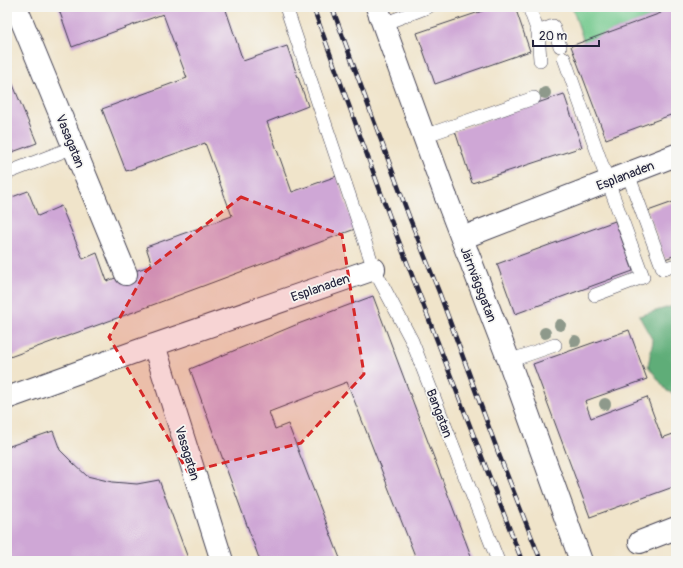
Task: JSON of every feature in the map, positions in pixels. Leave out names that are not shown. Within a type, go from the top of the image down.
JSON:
[{"type":"street","name":"Vasagatan","points":[[16,7],[126,274]]},
{"type":"street","name":"Järnvägsgatan","points":[[380,15],[446,197],[509,361],[581,561]]},
{"type":"street","name":"Esplanaden","points":[[465,246],[618,178],[676,155]]},
{"type":"street","name":"Esplanaden","points":[[7,398],[154,345],[374,269]]},
{"type":"street","name":"Vasagatan","points":[[154,345],[222,561]]},
{"type":"street","points":[[640,542],[676,528]]},
{"type":"lane","points":[[286,7],[374,269]]},
{"type":"lane","points":[[380,15],[428,7]]},
{"type":"lane","points":[[529,7],[538,32],[540,60]]},
{"type":"lane","points":[[538,32],[553,26],[562,52],[618,178],[663,269],[676,265]]},
{"type":"lane","points":[[424,136],[534,98]]},
{"type":"lane","points":[[7,173],[74,147]]},
{"type":"lane","points":[[595,295],[643,277],[618,178]]},
{"type":"lane","name":"Bangatan","points":[[374,269],[412,340],[498,561]]},
{"type":"lane","points":[[509,361],[555,345]]},
{"type":"highlighted area","points":[[241,197],[342,235],[364,374],[301,443],[188,472],[109,337],[146,271]]},
{"type":"green space","points":[[572,7],[659,7],[661,13],[584,42]]},
{"type":"green space","points":[[676,305],[676,395],[667,391],[648,366],[653,341],[639,316]]},
{"type":"building","points":[[58,7],[225,7],[243,61],[287,46],[308,106],[267,122],[292,192],[337,176],[355,229],[7,358],[7,229],[9,229],[7,225],[7,199],[28,191],[38,216],[61,206],[83,259],[97,253],[107,281],[152,265],[146,247],[232,216],[205,143],[126,171],[102,109],[187,78],[163,14],[72,47]]},
{"type":"building","points":[[494,7],[515,7],[530,51],[435,84],[417,33]]},
{"type":"building","points":[[659,7],[676,7],[676,113],[606,139],[571,46],[661,13]]},
{"type":"building","points":[[7,70],[37,143],[7,154]]},
{"type":"building","points":[[564,94],[582,147],[472,183],[455,131]]},
{"type":"building","points":[[676,201],[676,255],[665,259],[648,211]]},
{"type":"building","points":[[615,221],[633,271],[515,314],[497,264]]},
{"type":"building","points":[[373,296],[473,561],[417,561],[347,382],[269,412],[275,429],[288,424],[341,561],[260,561],[190,369],[298,324]]},
{"type":"building","points":[[629,330],[647,379],[585,401],[591,418],[647,397],[662,438],[676,433],[676,486],[590,517],[533,364]]},
{"type":"building","points":[[53,431],[60,450],[87,476],[112,482],[137,484],[159,480],[189,561],[7,561],[7,447]]},
{"type":"railway","points":[[313,7],[393,226],[522,561]]},
{"type":"railway","points":[[332,7],[410,219],[541,561]]}]
